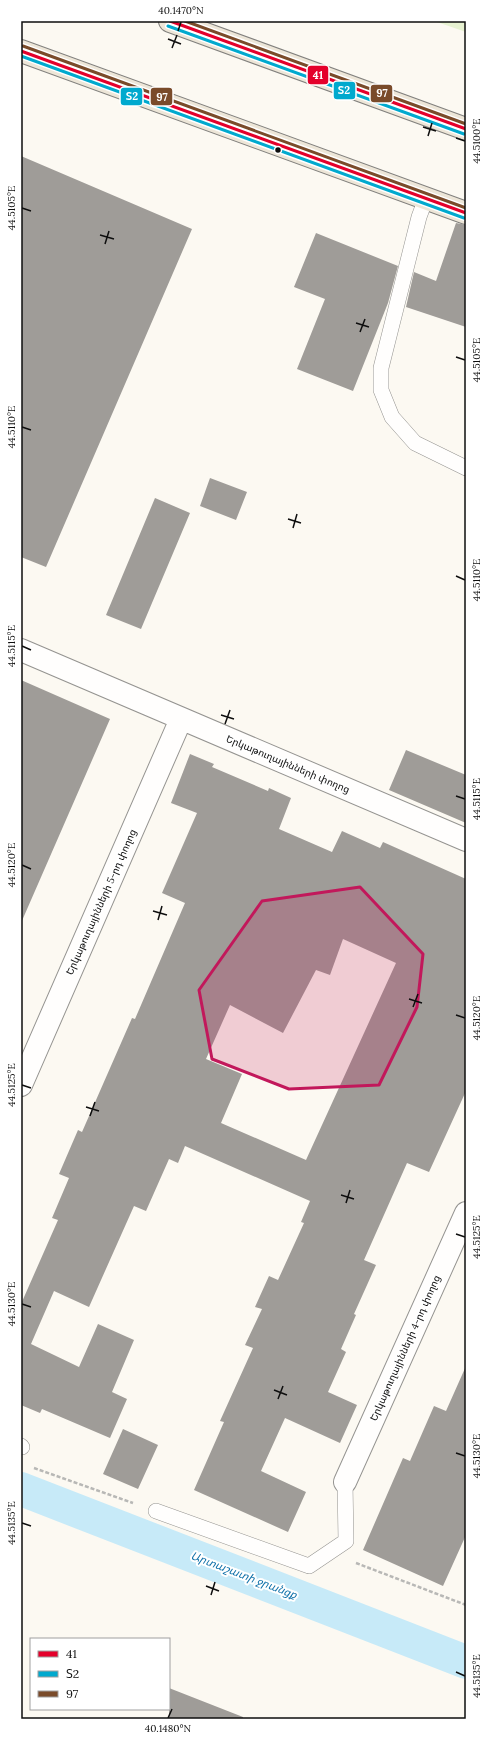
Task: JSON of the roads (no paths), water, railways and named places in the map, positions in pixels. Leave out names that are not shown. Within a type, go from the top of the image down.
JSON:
[{"type":"main road","points":[[170,21],[466,129]]},
{"type":"main road","points":[[21,51],[466,213]]},
{"type":"street","name":"Երկաթուղայինների փողոց","points":[[21,650],[466,840]]},
{"type":"street","name":"Երկաթուղայինների 5-րդ փողոց","points":[[21,1085],[181,719]]},
{"type":"street","name":"Երկաթուղայինների 4-րդ փողոց","points":[[345,1482],[466,1213]]},
{"type":"lane","points":[[426,198],[419,218],[381,368],[380,390],[392,417],[415,443],[466,468]]},
{"type":"lane","points":[[156,1511],[309,1566],[346,1542],[345,1482]]},
{"type":"waterway","name":"Արտաշատի ջրանցք","points":[[21,1489],[466,1662]]}]
